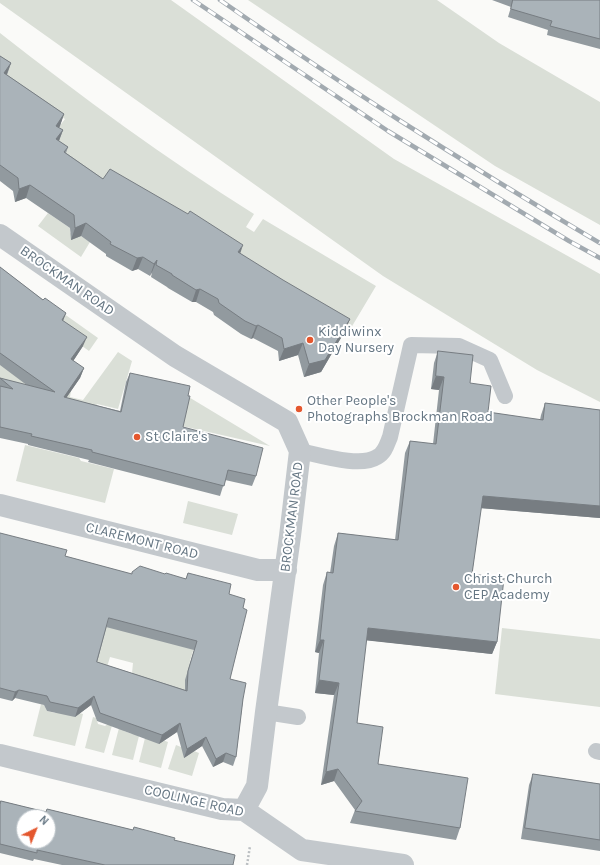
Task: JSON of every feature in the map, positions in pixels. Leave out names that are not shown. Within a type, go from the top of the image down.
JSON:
[{"type":"street","name":"BROCKMAN ROAD","points":[[0,235],[175,356],[287,422],[300,451],[286,570],[257,786],[244,810]]},
{"type":"street","name":"CLAREMONT ROAD","points":[[0,505],[258,570],[286,570]]},
{"type":"street","name":"COOLINGE ROAD","points":[[0,755],[222,809],[244,810],[302,850],[403,865]]},
{"type":"lane","points":[[300,451],[357,462],[368,461],[378,457],[386,449],[390,437],[411,344],[459,346],[490,360],[505,396]]},
{"type":"lane","points":[[266,712],[298,717]]},
{"type":"path","points":[[247,865],[251,843]]},
{"type":"shaded area","points":[[0,0],[171,0],[394,159],[600,274],[600,402],[537,370],[383,276],[0,3]]},
{"type":"shaded area","points":[[248,0],[437,0],[499,43],[600,102],[600,225],[495,166]]},
{"type":"shaded area","points":[[0,33],[125,127],[189,172],[254,214],[246,227],[254,232],[263,219],[376,286],[348,333],[98,191],[60,164],[55,132],[65,119],[0,71]]},
{"type":"shaded area","points":[[48,213],[70,228],[70,233],[81,236],[90,242],[81,257],[38,226]]},
{"type":"shaded area","points":[[11,276],[42,299],[2,356],[71,391],[70,397],[83,400],[118,352],[132,361],[118,409],[97,404],[93,417],[0,388],[0,347]]},
{"type":"shaded area","points":[[46,301],[98,338],[89,351],[71,338]]},
{"type":"shaded area","points":[[187,396],[270,446],[182,426]]},
{"type":"shaded area","points":[[25,445],[79,458],[81,461],[114,469],[105,503],[16,481]]},
{"type":"shaded area","points":[[188,501],[238,514],[232,535],[183,523]]},
{"type":"shaded area","points":[[0,603],[109,616],[197,638],[190,661],[189,673],[186,677],[213,686],[215,699],[131,683],[133,663],[110,657],[105,674]]},
{"type":"shaded area","points":[[502,628],[600,639],[600,707],[495,694]]},
{"type":"shaded area","points":[[41,704],[44,705],[47,711],[55,713],[59,708],[83,714],[75,746],[33,736]]},
{"type":"shaded area","points":[[93,717],[96,718],[98,724],[105,726],[113,722],[104,753],[85,748]]},
{"type":"shaded area","points":[[120,724],[122,725],[124,731],[132,734],[137,731],[140,732],[133,760],[112,755]]},
{"type":"shaded area","points":[[146,734],[168,742],[161,768],[139,762]]},
{"type":"shaded area","points":[[176,745],[181,747],[189,754],[194,751],[199,753],[192,776],[168,769]]},
{"type":"building","points":[[513,0],[600,0],[600,39],[550,26],[552,21],[511,9]]},
{"type":"building","points":[[0,56],[11,63],[4,73],[64,114],[56,126],[63,130],[56,139],[68,147],[64,152],[103,179],[110,169],[188,214],[190,211],[243,245],[238,252],[350,319],[325,360],[309,364],[303,343],[284,349],[282,338],[258,325],[256,326],[245,321],[219,303],[218,299],[200,289],[196,290],[156,265],[157,260],[154,264],[143,257],[137,258],[110,244],[111,242],[86,223],[75,228],[74,215],[30,185],[19,189],[18,178],[0,165]]},
{"type":"building","points":[[0,267],[43,300],[45,298],[66,313],[62,320],[87,337],[71,359],[84,368],[64,397],[121,412],[130,373],[190,386],[188,396],[190,396],[183,427],[263,448],[256,476],[228,470],[224,486],[92,452],[92,450],[31,436],[32,434],[0,427],[0,386],[13,389],[0,378],[55,392],[0,353]]},
{"type":"building","points":[[438,351],[473,355],[470,383],[491,386],[488,412],[543,420],[545,403],[600,410],[600,506],[483,496],[472,574],[504,578],[497,642],[368,628],[357,723],[383,727],[378,764],[468,778],[460,828],[355,811],[362,801],[338,769],[326,772],[339,683],[319,680],[324,640],[320,640],[327,572],[333,573],[338,533],[398,540],[410,441],[436,444],[444,377],[436,376]]},
{"type":"building","points":[[0,533],[67,550],[65,556],[132,574],[132,572],[140,566],[186,579],[188,573],[231,584],[229,594],[245,599],[243,608],[247,610],[230,679],[246,683],[236,757],[226,753],[216,759],[206,737],[187,749],[180,723],[162,735],[100,713],[94,696],[78,708],[50,702],[47,696],[19,690],[15,692],[0,688]],"holes":[[[109,618],[197,641],[188,671],[187,691],[97,662]]]},
{"type":"building","points":[[533,774],[600,784],[600,840],[525,828]]},
{"type":"building","points":[[1,801],[34,809],[16,809],[16,848],[0,844]]},
{"type":"building","points":[[56,811],[133,830],[134,827],[175,838],[174,840],[235,855],[233,865],[105,865],[37,850],[37,853],[21,849],[56,849]]},
{"type":"railway","points":[[193,0],[388,131],[569,241],[600,258]]},
{"type":"railway","points":[[220,0],[399,120],[600,243]]},
{"type":"place","name":"Kiddiwinx Day Nursery","points":[[310,340]]},
{"type":"place","name":"Other People's Photographs Brockman Road","points":[[299,409]]},
{"type":"place","name":"St Claire's","points":[[137,437]]},
{"type":"place","name":"Christ Church CEP Academy","points":[[456,587]]}]
